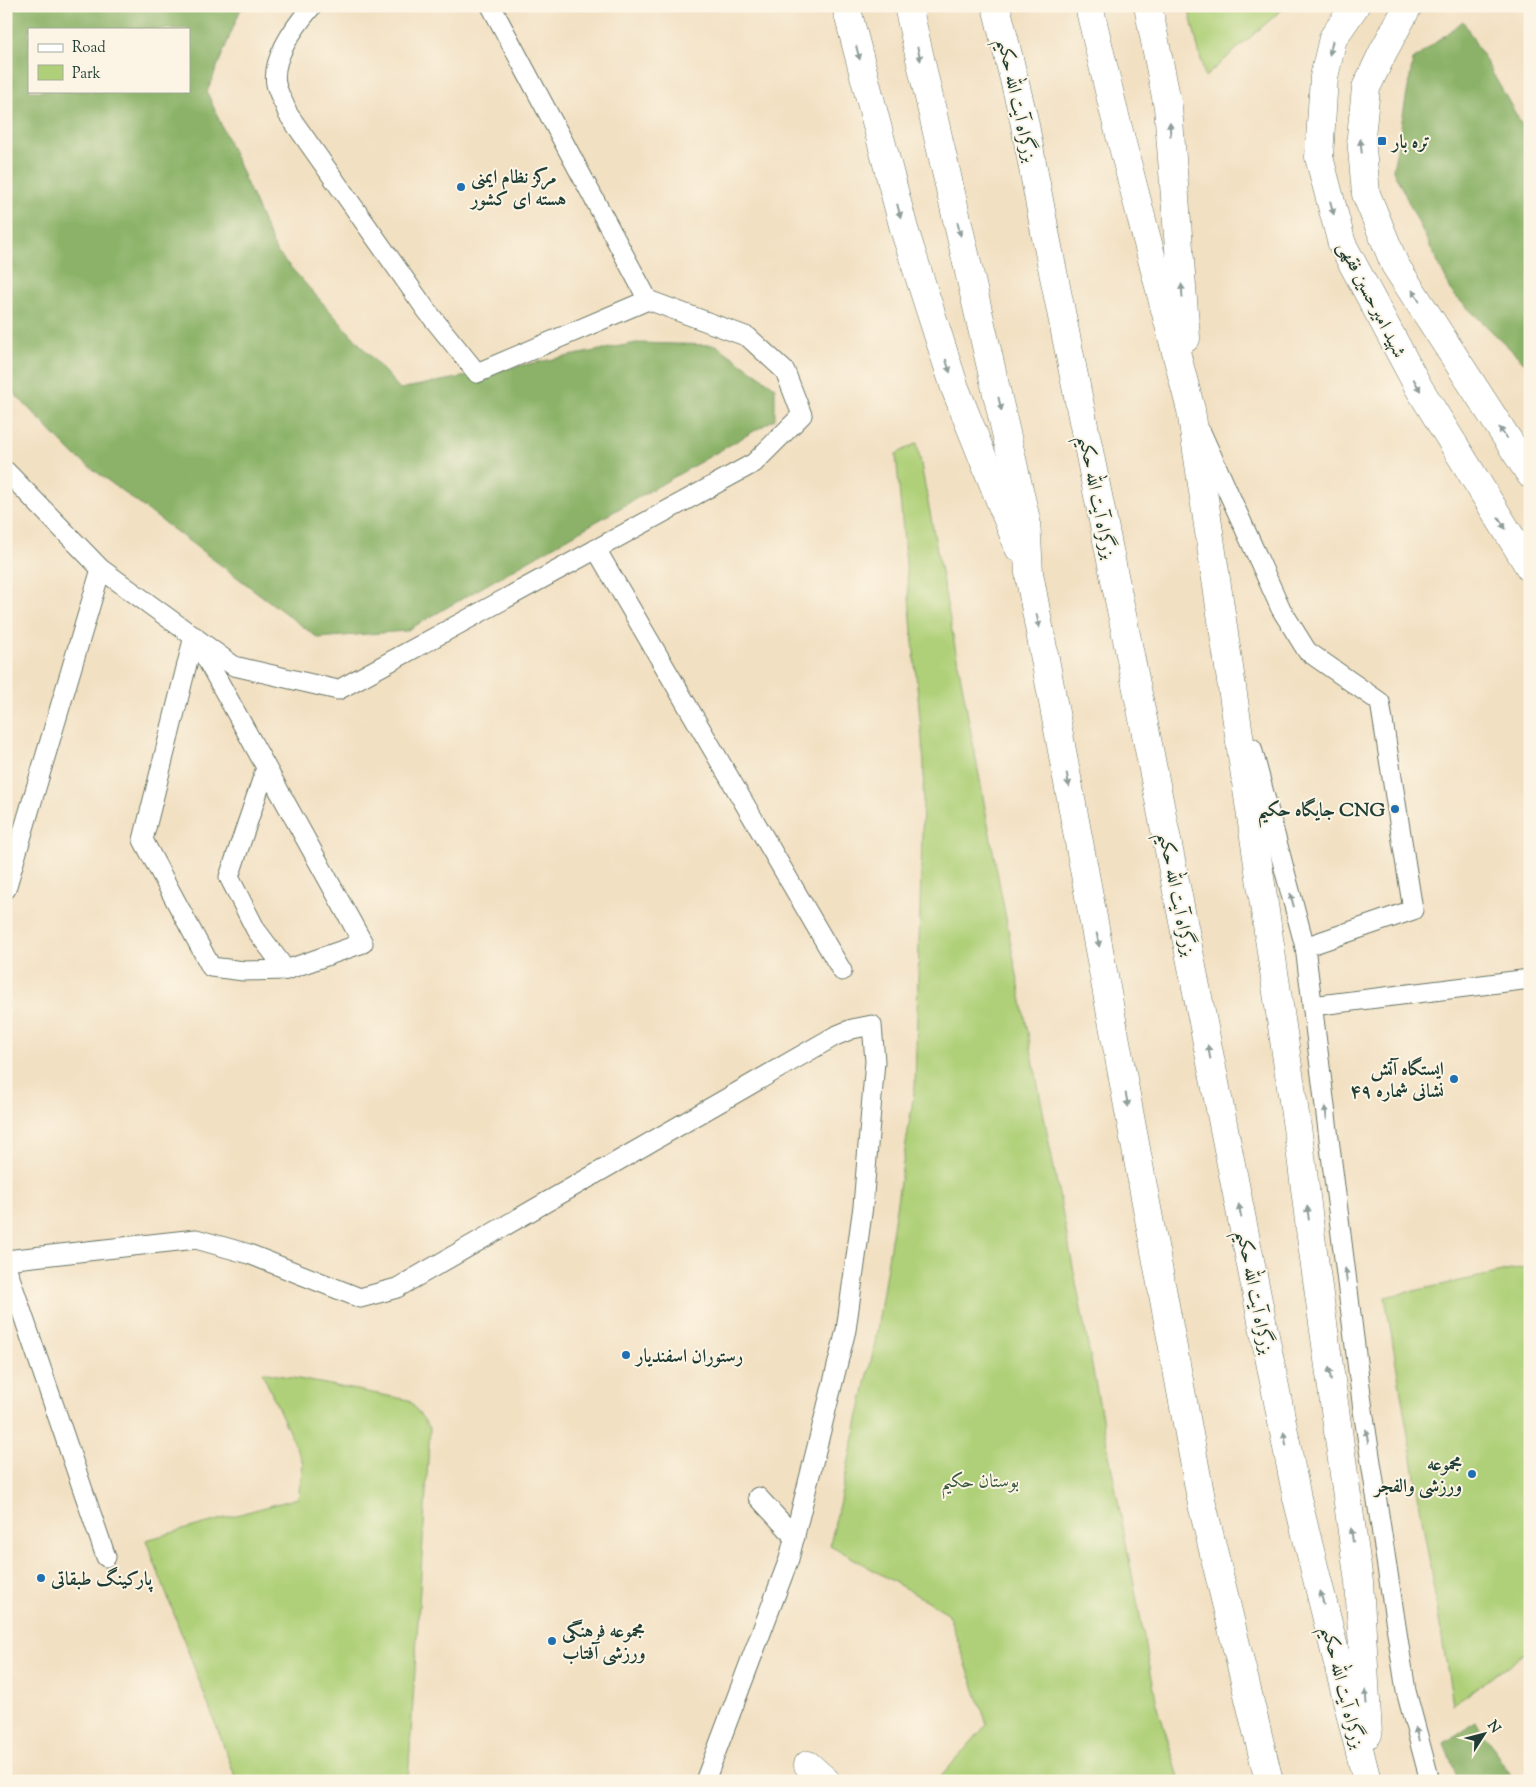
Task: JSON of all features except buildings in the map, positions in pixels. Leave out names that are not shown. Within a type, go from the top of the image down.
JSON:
[{"type":"main road","points":[[846,6],[904,230],[955,388],[1029,573]]},
{"type":"main road","points":[[908,6],[1026,520],[1029,573],[1202,1504],[1269,1781]]},
{"type":"main road","name":"بزرگراه آیت الله حکیم","points":[[996,6],[1024,120],[1044,232],[1144,724],[1297,1498],[1367,1781]]},
{"type":"main road","points":[[1089,6],[1114,112],[1191,410]]},
{"type":"main road","points":[[1148,6],[1168,106],[1191,410],[1300,1148],[1359,1582],[1371,1781]]},
{"type":"main road","name":"شهید امیرحسین فقهی","points":[[1355,6],[1333,38],[1331,46],[1324,77],[1319,157],[1342,244],[1419,388],[1530,568]]},
{"type":"main road","name":"شهید امیرحسین فقهی","points":[[1408,6],[1366,88],[1361,137],[1366,194],[1395,265],[1530,474]]},
{"type":"lane","points":[[312,6],[290,36],[276,65],[276,84],[288,114],[427,311],[477,374],[648,300]]},
{"type":"lane","points":[[6,471],[101,569],[234,666],[338,690],[754,463],[802,415],[785,372],[748,337],[648,300],[491,6]]},
{"type":"lane","points":[[1191,410],[1281,609],[1307,651],[1380,702],[1413,910],[1305,947]]},
{"type":"lane","points":[[596,549],[842,970]]},
{"type":"lane","points":[[6,889],[101,569]]},
{"type":"lane","points":[[194,636],[266,768],[364,943],[286,970],[244,972],[211,967],[143,840],[194,636]]},
{"type":"lane","points":[[1228,659],[1305,947],[1363,1410],[1406,1691],[1430,1781]]},
{"type":"lane","points":[[266,768],[229,877],[256,930],[286,970]]},
{"type":"lane","points":[[1312,1006],[1530,979]]},
{"type":"lane","points":[[6,1260],[196,1239],[248,1254],[360,1298],[397,1288],[835,1036],[852,1029],[872,1025],[875,1061],[863,1206],[846,1330],[796,1537],[705,1781]]},
{"type":"lane","points":[[6,1266],[106,1557]]},
{"type":"lane","points":[[758,1498],[796,1537]]},
{"type":"green space","points":[[6,6],[242,6],[207,92],[276,251],[400,389],[636,343],[716,345],[775,387],[775,419],[406,631],[318,638],[74,455],[6,385]]},
{"type":"green space","points":[[1188,6],[1286,6],[1205,77]]},
{"type":"green space","points":[[1463,21],[1530,139],[1530,368],[1453,294],[1393,170],[1413,60]]},
{"type":"green space","name":"بوستان حکیم","points":[[917,443],[995,861],[1157,1704],[1180,1781],[937,1781],[987,1724],[948,1613],[830,1545],[875,1343],[915,1086],[924,763],[896,454]]},
{"type":"green space","name":"مجموعه ورزشی والفجر","points":[[1530,1266],[1530,1650],[1453,1704],[1385,1297]]},
{"type":"green space","points":[[262,1372],[409,1400],[430,1428],[408,1781],[237,1781],[146,1540],[298,1498],[303,1463]]},
{"type":"green space","points":[[1476,1722],[1515,1781],[1458,1781],[1444,1743]]},
{"type":"place","name":"تره بار","points":[[1382,141]]},
{"type":"place","name":"مرکز نظام ایمنی هسته ای کشور","points":[[461,187]]},
{"type":"place","name":"جایگاه حکیم CNG","points":[[1395,809]]},
{"type":"place","name":"ایستگاه آتش نشانی شماره ۴۹","points":[[1454,1079]]},
{"type":"place","name":"رستوران اسفندیار","points":[[626,1355]]},
{"type":"place","name":"مجموعه ورزشی والفجر","points":[[1472,1474]]},
{"type":"place","name":"پارکینگ طبقاتی","points":[[41,1578]]},
{"type":"place","name":"مجموعه فرهنگی ورزشی آفتاب","points":[[552,1641]]}]
